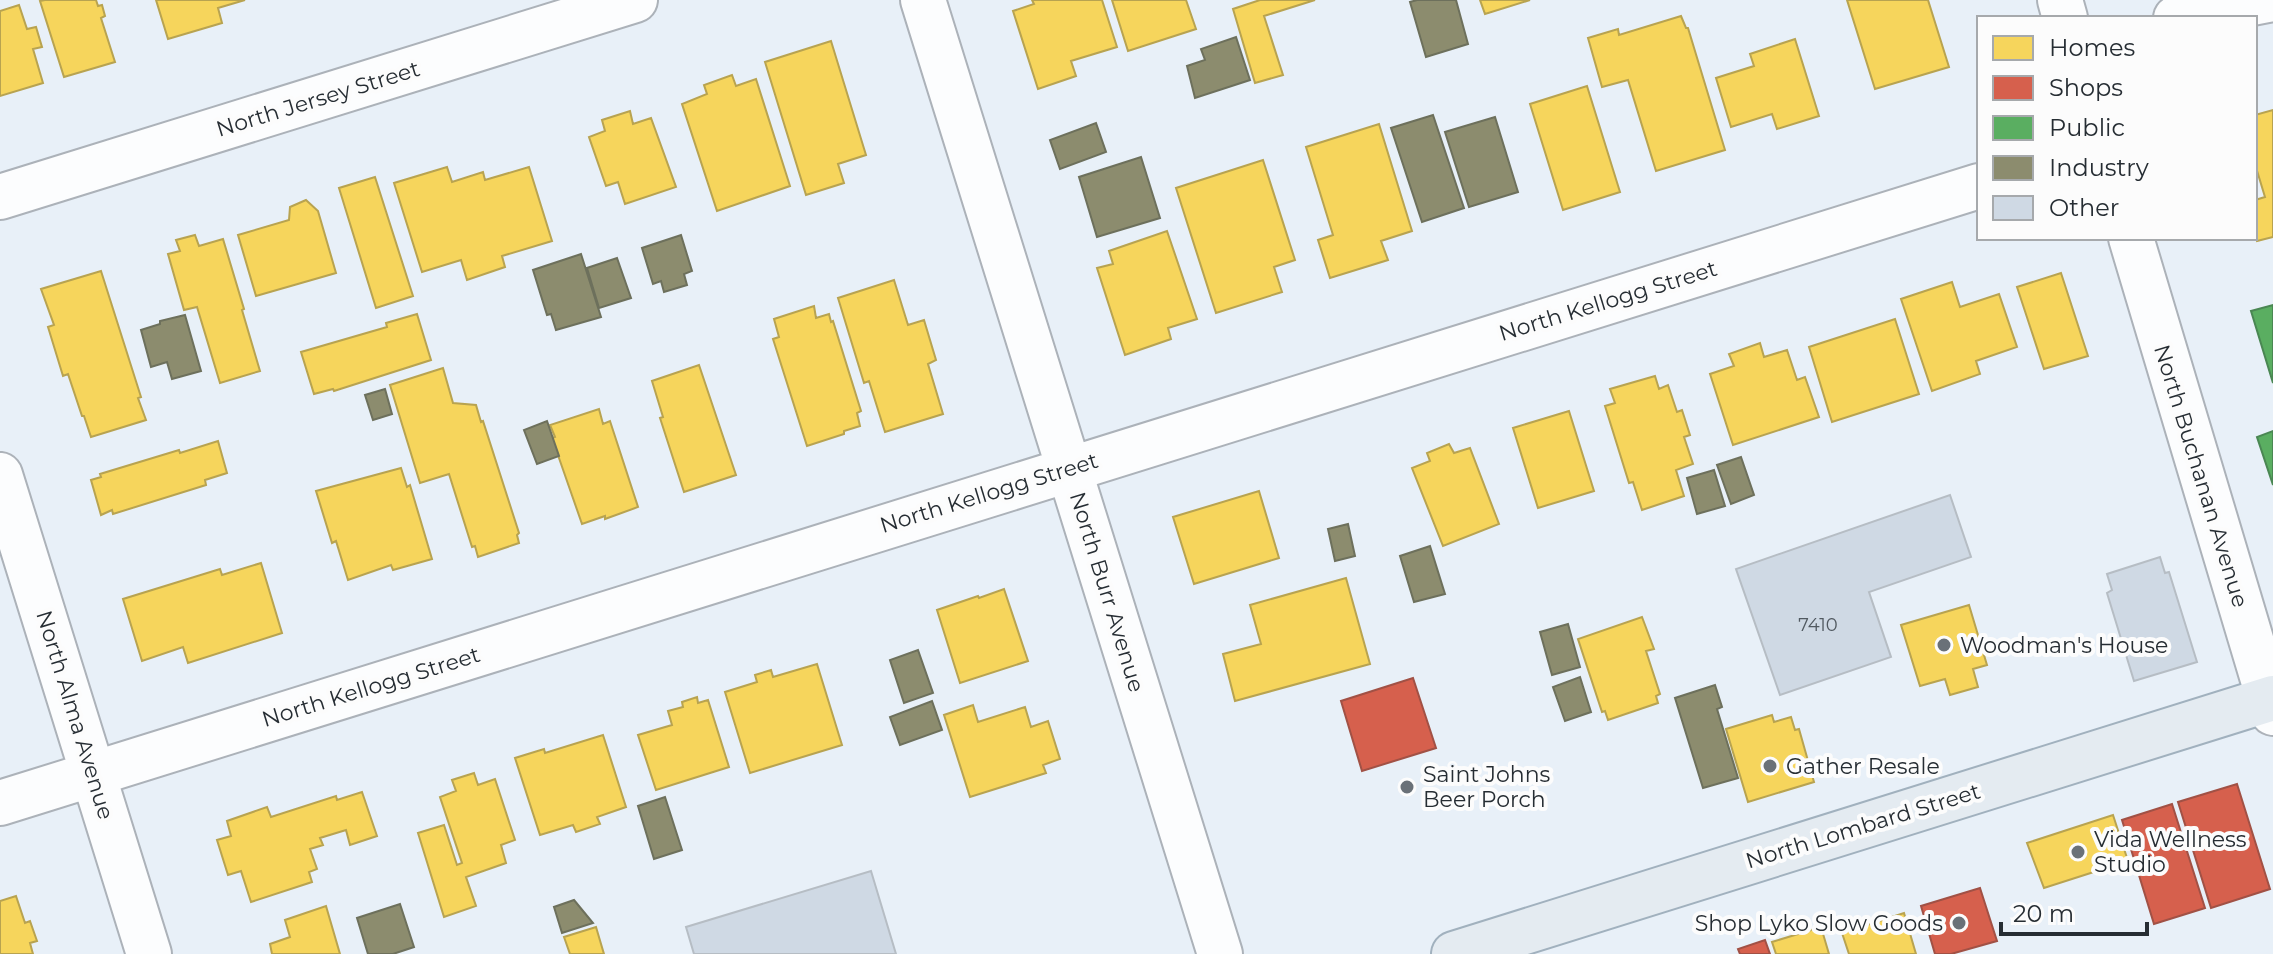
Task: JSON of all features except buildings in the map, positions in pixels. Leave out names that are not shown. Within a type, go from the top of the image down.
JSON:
[{"type":"main road","name":"North Lombard Street","points":[[1454,954],[2272,703]]},
{"type":"street","name":"North Jersey Street","points":[[0,197],[635,0]]},
{"type":"street","name":"North Burr Avenue","points":[[923,0],[1220,954]]},
{"type":"street","points":[[2186,16],[2268,0]]},
{"type":"street","name":"North Kellogg Street","points":[[0,803],[1977,187]]},
{"type":"street","name":"North Buchanan Avenue","points":[[2132,240],[2272,703]]},
{"type":"street","name":"North Alma Avenue","points":[[0,475],[149,954]]},
{"type":"place","name":"Woodman's House","points":[[1944,645]]},
{"type":"place","name":"Gather Resale","points":[[1770,766]]},
{"type":"place","name":"Saint Johns Beer Porch","points":[[1407,787]]},
{"type":"place","name":"Vida Wellness Studio","points":[[2078,852]]},
{"type":"place","name":"Shop Lyko Slow Goods","points":[[1959,923]]}]
